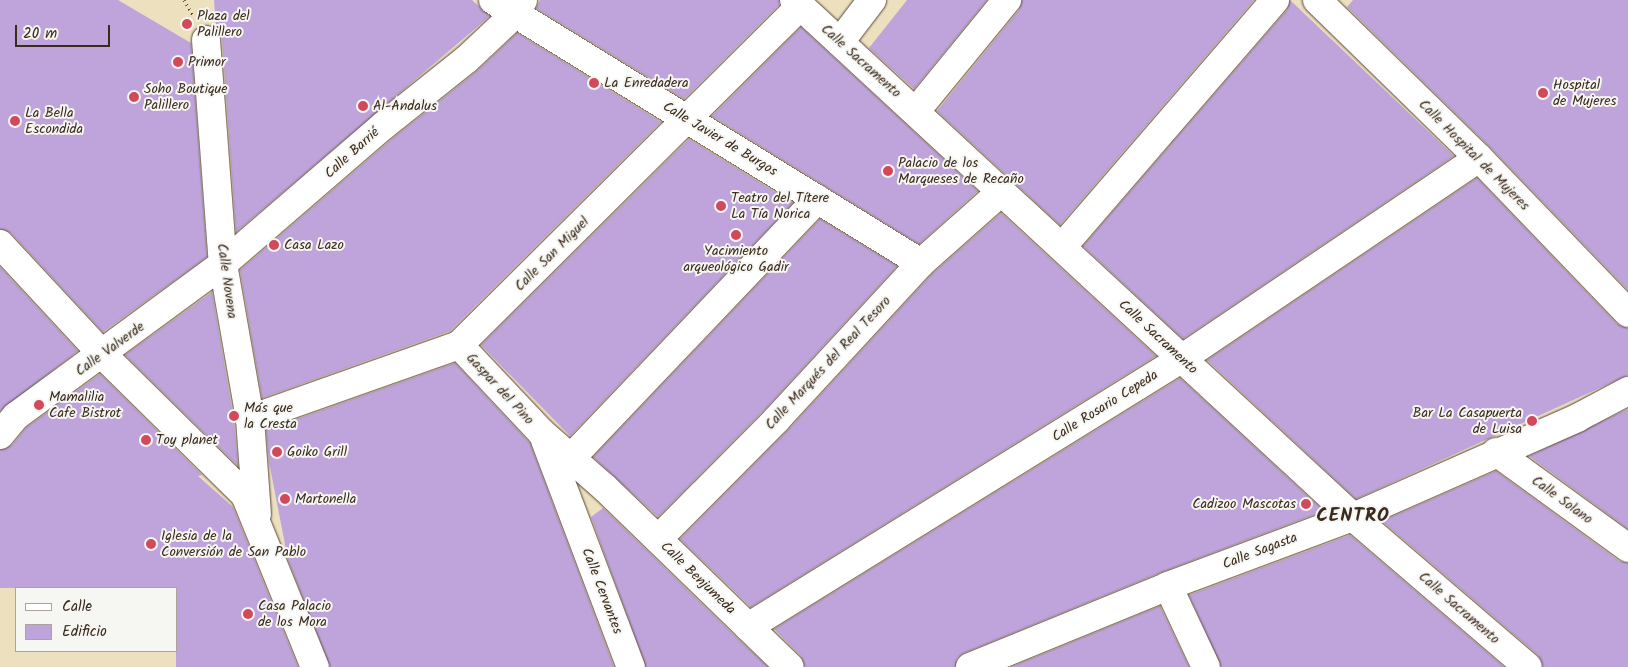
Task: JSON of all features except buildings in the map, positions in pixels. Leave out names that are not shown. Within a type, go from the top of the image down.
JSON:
[{"type":"street","points":[[840,42],[872,0]]},
{"type":"street","points":[[916,111],[1007,0]]},
{"type":"street","points":[[1062,247],[1275,0]]},
{"type":"street","name":"Calle Sacramento","points":[[797,3],[1353,517],[1528,667]]},
{"type":"street","name":"Calle San Miguel","points":[[250,419],[459,345],[688,120],[797,3]]},
{"type":"street","name":"Calle Hospital de Mujeres","points":[[1330,4],[1628,313]]},
{"type":"street","name":"Calle Javier de Burgos","points":[[510,5],[688,120],[921,263]]},
{"type":"street","name":"Calle Barrié","points":[[223,264],[383,126],[467,59],[510,5]]},
{"type":"street","name":"Calle Novena","points":[[206,40],[223,264],[250,419],[257,521]]},
{"type":"street","name":"Calle Rosario Cepeda","points":[[748,627],[1181,358],[1479,158]]},
{"type":"street","name":"Calle Marqués del Real Tesoro","points":[[658,539],[777,419],[921,263],[1002,191]]},
{"type":"street","points":[[570,459],[818,199]]},
{"type":"street","points":[[0,244],[103,355],[245,495],[315,667]]},
{"type":"street","name":"Calle Valverde","points":[[0,435],[16,416],[103,355],[223,264]]},
{"type":"street","name":"Gaspar del Pino","points":[[459,345],[541,432],[570,459],[606,488]]},
{"type":"street","name":"Calle Sagasta","points":[[970,667],[1168,586],[1353,517],[1496,452],[1577,418],[1628,390]]},
{"type":"street","name":"Gaspar del Pino","points":[[541,432],[552,452],[573,515]]},
{"type":"street","name":"Calle Solano","points":[[1496,452],[1628,548]]},
{"type":"street","points":[[573,515],[606,488]]},
{"type":"street","name":"Calle Benjumeda","points":[[606,488],[790,667]]},
{"type":"street","name":"Calle Cervantes","points":[[573,515],[632,667]]},
{"type":"street","points":[[1168,586],[1206,667]]},
{"type":"place","name":"Plaza del Palillero","points":[[187,24]]},
{"type":"place","name":"Primor","points":[[178,62]]},
{"type":"place","name":"La Enredadera","points":[[594,83]]},
{"type":"place","name":"Hospital de Mujeres","points":[[1543,93]]},
{"type":"place","name":"Soho Boutique Palillero","points":[[134,97]]},
{"type":"place","name":"Al-Andalus","points":[[363,106]]},
{"type":"place","name":"La Bella Escondida","points":[[15,121]]},
{"type":"place","name":"Palacio de los Marqueses de Recaño","points":[[888,171]]},
{"type":"place","name":"Teatro del Títere La Tía Norica","points":[[721,206]]},
{"type":"place","name":"Yacimiento arqueológico Gadir","points":[[736,235]]},
{"type":"place","name":"Casa Lazo","points":[[274,245]]},
{"type":"place","name":"Mamalilia Cafe Bistrot","points":[[39,405]]},
{"type":"place","name":"Más que la Cresta","points":[[234,416]]},
{"type":"place","name":"Bar La Casapuerta de Luisa","points":[[1532,421]]},
{"type":"place","name":"Toy planet","points":[[146,440]]},
{"type":"place","name":"Goiko Grill","points":[[277,452]]},
{"type":"place","name":"Martonella","points":[[285,499]]},
{"type":"place","name":"Cadizoo Mascotas","points":[[1306,504]]},
{"type":"place","name":"Iglesia de la Conversión de San Pablo","points":[[151,544]]},
{"type":"place","name":"Casa Palacio de los Mora","points":[[248,614]]},
{"type":"district","name":"CENTRO","points":[[1353,517]]}]
